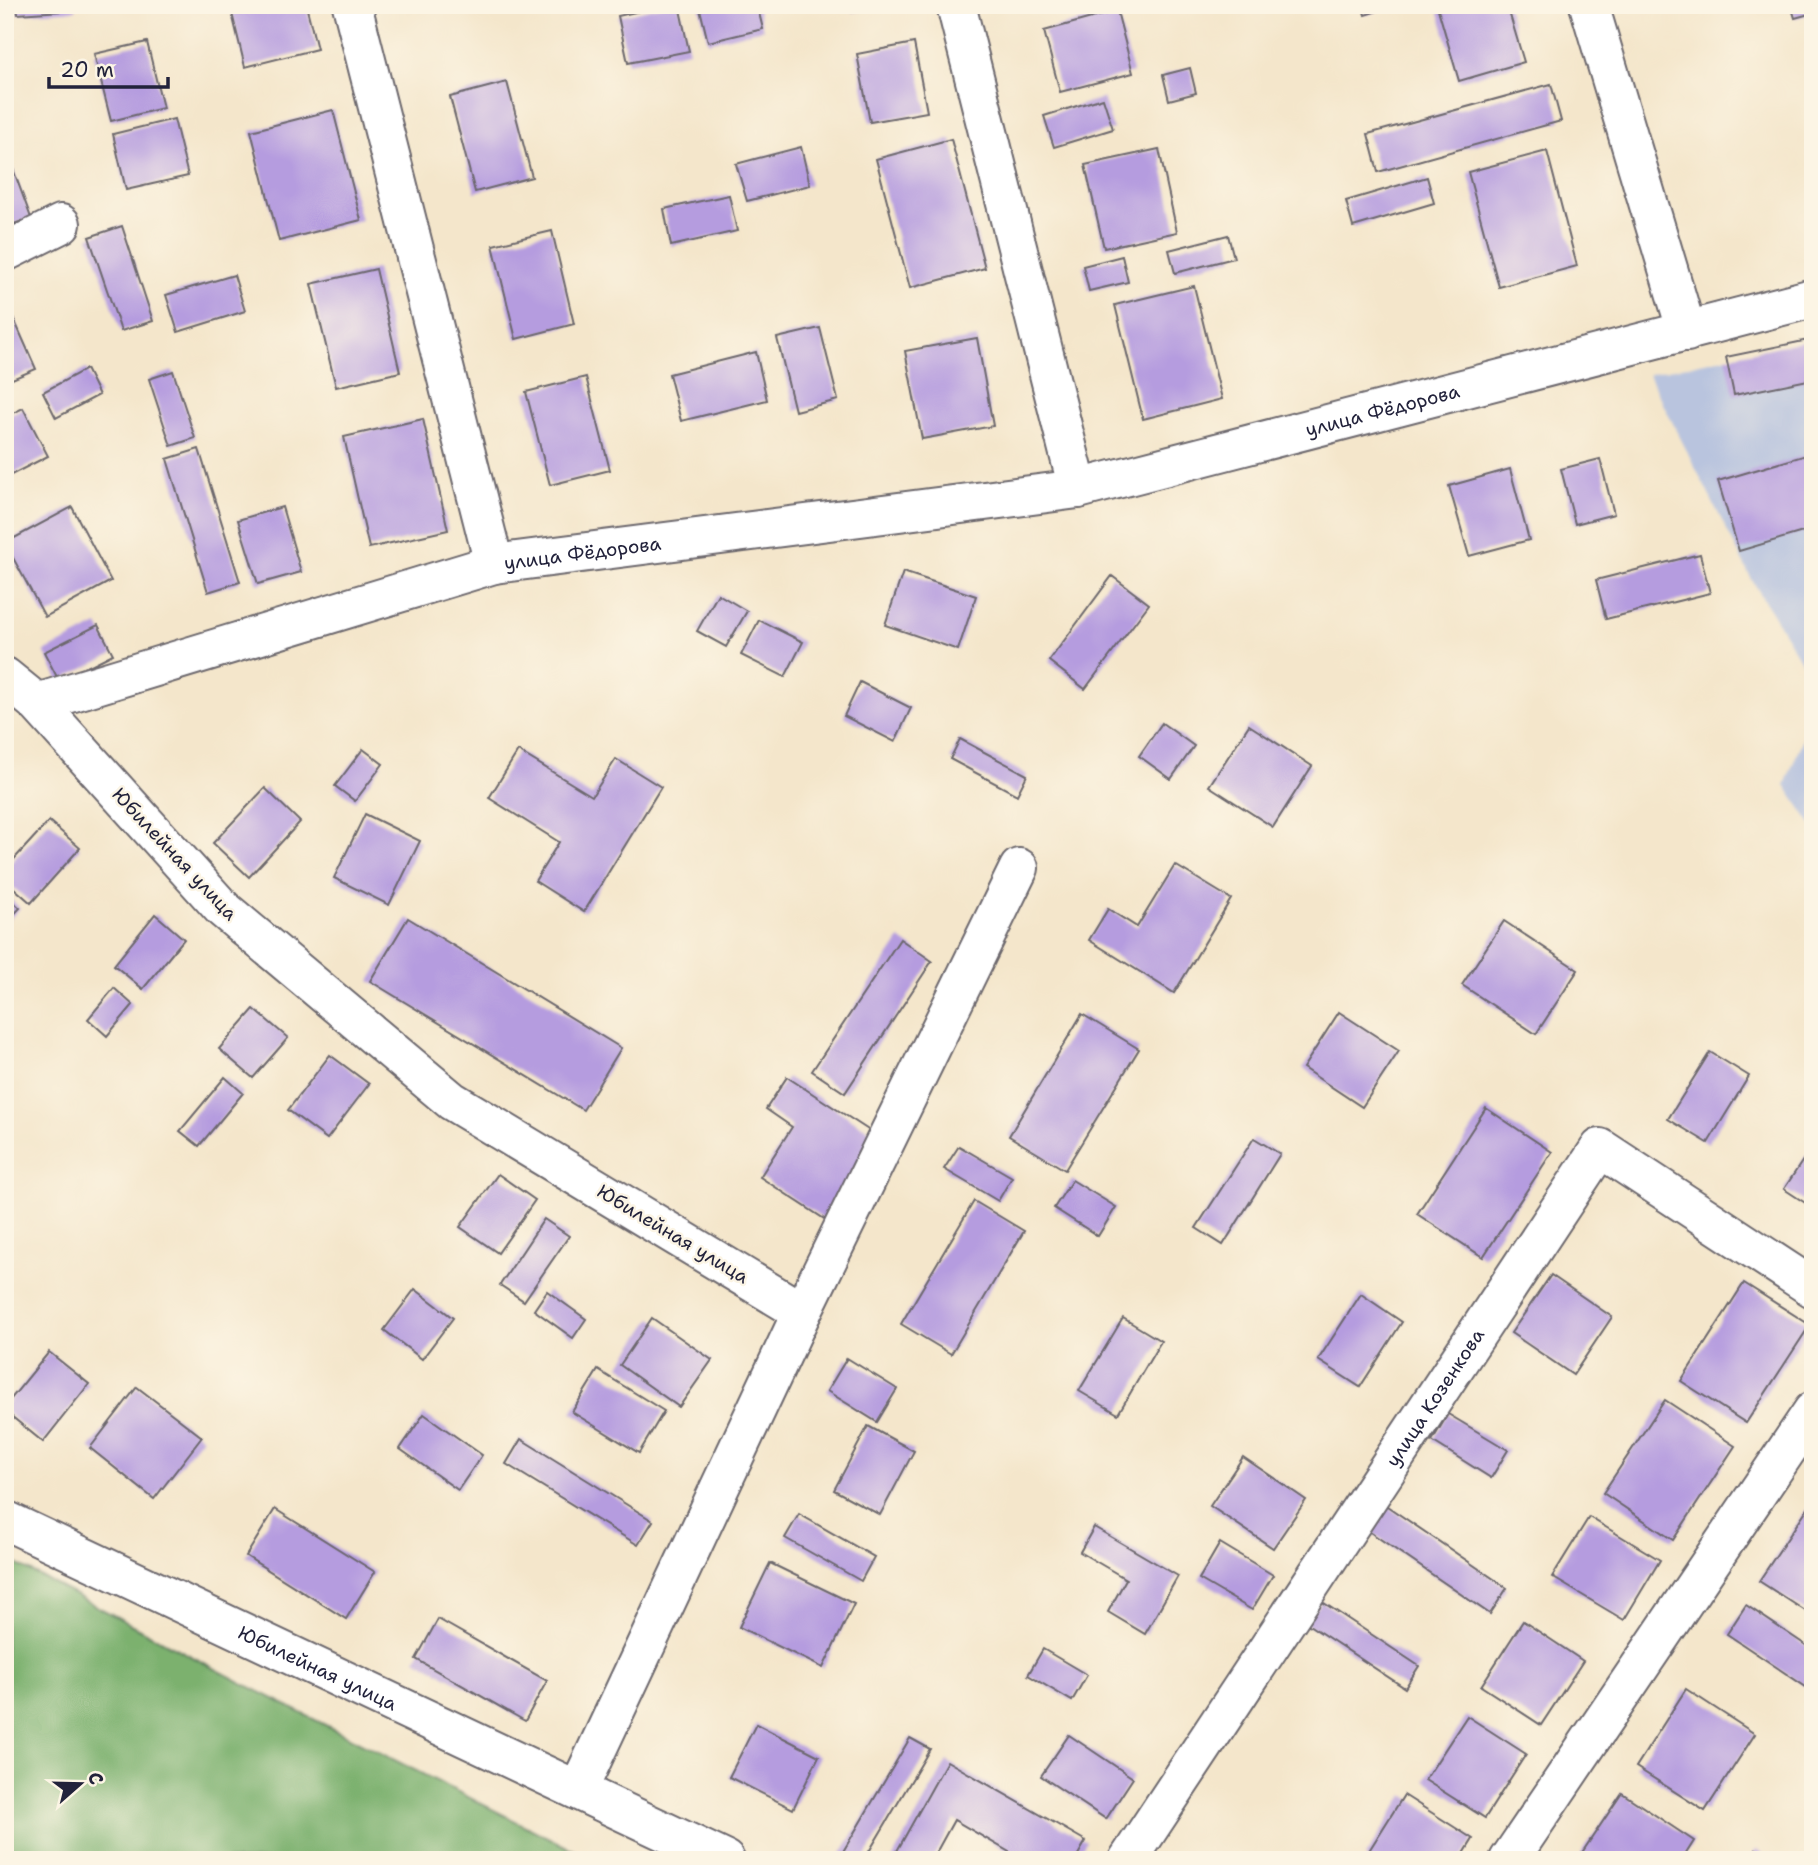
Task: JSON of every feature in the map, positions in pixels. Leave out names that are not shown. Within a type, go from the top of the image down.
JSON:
[{"type":"street","name":"улица Фёдорова","points":[[352,5],[494,564],[1078,489],[1813,298]]},
{"type":"street","points":[[956,5],[1078,489]]},
{"type":"street","points":[[1590,5],[1686,332]]},
{"type":"street","points":[[5,252],[61,225]]},
{"type":"street","points":[[37,703],[494,564]]},
{"type":"street","name":"Юбилейная улица","points":[[5,677],[37,703],[223,909],[452,1101],[802,1312]]},
{"type":"street","points":[[578,1790],[802,1312],[1019,868]]},
{"type":"street","name":"улица Козенкова","points":[[1128,1860],[1600,1148],[1813,1288]]},
{"type":"street","points":[[1509,1860],[1813,1411]]},
{"type":"street","name":"Юбилейная улица","points":[[5,1520],[725,1860]]},
{"type":"shaded area","points":[[1813,339],[1813,681],[1752,580],[1648,374]]},
{"type":"shaded area","points":[[1813,712],[1813,827],[1785,785]]},
{"type":"green space","points":[[5,1558],[246,1685],[593,1860],[5,1860]]},
{"type":"building","points":[[17,5],[76,5],[76,10],[18,14]]},
{"type":"building","points":[[230,5],[306,5],[317,49],[245,67]]},
{"type":"building","points":[[666,5],[679,5],[689,51],[628,63],[618,16]]},
{"type":"building","points":[[699,5],[757,5],[763,29],[708,42]]},
{"type":"building","points":[[851,5],[882,5],[882,7],[852,12]]},
{"type":"building","points":[[1362,5],[1393,5],[1393,6],[1365,15]]},
{"type":"building","points":[[1449,5],[1507,5],[1524,62],[1459,81],[1438,9]]},
{"type":"building","points":[[1791,5],[1813,5],[1813,13],[1795,18]]},
{"type":"building","points":[[1117,11],[1133,73],[1060,92],[1044,31]]},
{"type":"building","points":[[147,42],[163,108],[111,121],[94,54]]},
{"type":"building","points":[[914,43],[927,112],[870,122],[857,54]]},
{"type":"building","points":[[1190,68],[1196,93],[1169,100],[1163,75]]},
{"type":"building","points":[[507,82],[532,177],[475,192],[450,97]]},
{"type":"building","points":[[1551,84],[1561,121],[1378,172],[1368,134]]},
{"type":"building","points":[[1103,98],[1113,129],[1054,147],[1044,116]]},
{"type":"building","points":[[333,110],[361,220],[279,241],[251,131]]},
{"type":"building","points":[[174,119],[188,176],[126,190],[113,134]]},
{"type":"building","points":[[951,139],[985,268],[910,288],[876,159]]},
{"type":"building","points":[[5,147],[31,218],[5,227]]},
{"type":"building","points":[[801,147],[810,185],[747,201],[736,164]]},
{"type":"building","points":[[1159,149],[1177,232],[1104,248],[1085,165]]},
{"type":"building","points":[[1547,151],[1577,266],[1499,287],[1468,172]]},
{"type":"building","points":[[1427,177],[1434,203],[1353,227],[1346,201]]},
{"type":"building","points":[[729,195],[737,231],[671,246],[664,209]]},
{"type":"building","points":[[122,226],[153,321],[121,331],[89,237]]},
{"type":"building","points":[[552,231],[574,324],[516,339],[493,245]]},
{"type":"building","points":[[1228,235],[1234,258],[1175,273],[1169,250]]},
{"type":"building","points":[[1122,256],[1128,282],[1089,291],[1083,266]]},
{"type":"building","points":[[376,269],[400,372],[336,387],[311,284]]},
{"type":"building","points":[[234,275],[245,311],[178,332],[166,295]]},
{"type":"building","points":[[1194,286],[1222,399],[1143,419],[1115,305]]},
{"type":"building","points":[[9,308],[36,369],[5,382],[5,309]]},
{"type":"building","points":[[820,328],[838,400],[795,411],[777,338]]},
{"type":"building","points":[[977,338],[993,426],[922,439],[905,351]]},
{"type":"building","points":[[1813,339],[1813,379],[1734,395],[1726,357]]},
{"type":"building","points":[[756,352],[767,400],[681,421],[669,374]]},
{"type":"building","points":[[86,369],[99,395],[56,418],[43,392]]},
{"type":"building","points":[[173,371],[195,438],[171,446],[149,379]]},
{"type":"building","points":[[586,377],[610,470],[550,485],[526,392]]},
{"type":"building","points":[[23,408],[48,456],[5,478],[5,417]]},
{"type":"building","points":[[423,419],[448,530],[369,548],[344,437]]},
{"type":"building","points":[[199,449],[240,582],[208,592],[167,459]]},
{"type":"building","points":[[1813,453],[1813,529],[1739,551],[1718,481]]},
{"type":"building","points":[[1600,459],[1614,514],[1575,524],[1561,469]]},
{"type":"building","points":[[1510,469],[1529,540],[1469,556],[1449,486]]},
{"type":"building","points":[[72,507],[111,581],[45,617],[5,543]]},
{"type":"building","points":[[282,507],[301,572],[258,584],[238,520]]},
{"type":"building","points":[[1700,554],[1710,593],[1606,619],[1596,580]]},
{"type":"building","points":[[903,572],[976,596],[958,650],[885,625]]},
{"type":"building","points":[[1112,576],[1149,604],[1085,689],[1049,661]]},
{"type":"building","points":[[718,594],[747,611],[726,647],[697,631]]},
{"type":"building","points":[[759,620],[803,642],[785,677],[741,655]]},
{"type":"building","points":[[98,625],[113,654],[59,681],[44,652]]},
{"type":"building","points":[[860,682],[911,708],[895,742],[844,716]]},
{"type":"building","points":[[1162,723],[1194,746],[1171,779],[1139,756]]},
{"type":"building","points":[[1249,725],[1312,766],[1273,827],[1209,786]]},
{"type":"building","points":[[960,739],[1027,775],[1017,795],[950,759]]},
{"type":"building","points":[[363,749],[383,764],[355,801],[335,786]]},
{"type":"building","points":[[518,751],[592,796],[616,759],[661,787],[584,912],[535,881],[559,842],[489,798]]},
{"type":"building","points":[[265,788],[300,822],[249,877],[213,843]]},
{"type":"building","points":[[365,814],[420,841],[389,905],[334,878]]},
{"type":"building","points":[[49,821],[80,848],[31,903],[5,880],[5,869]]},
{"type":"building","points":[[1175,865],[1231,899],[1174,993],[1089,940],[1108,909],[1137,927]]},
{"type":"building","points":[[5,894],[20,908],[5,924]]},
{"type":"building","points":[[155,914],[184,939],[143,989],[114,965]]},
{"type":"building","points":[[408,918],[621,1048],[583,1110],[370,981]]},
{"type":"building","points":[[1504,921],[1578,970],[1536,1034],[1462,985]]},
{"type":"building","points":[[900,939],[932,961],[845,1093],[812,1071]]},
{"type":"building","points":[[114,988],[133,1005],[107,1036],[88,1019]]},
{"type":"building","points":[[254,1009],[288,1038],[253,1078],[219,1049]]},
{"type":"building","points":[[1339,1012],[1399,1051],[1362,1107],[1303,1068]]},
{"type":"building","points":[[1082,1014],[1139,1049],[1065,1170],[1009,1136]]},
{"type":"building","points":[[1710,1052],[1749,1076],[1708,1143],[1668,1119]]},
{"type":"building","points":[[330,1055],[369,1084],[327,1139],[288,1110]]},
{"type":"building","points":[[225,1077],[243,1093],[199,1146],[180,1131]]},
{"type":"building","points":[[787,1077],[879,1137],[826,1220],[760,1177],[792,1127],[766,1109]]},
{"type":"building","points":[[1486,1108],[1552,1152],[1483,1257],[1417,1214]]},
{"type":"building","points":[[1254,1138],[1280,1154],[1223,1245],[1196,1228]]},
{"type":"building","points":[[1813,1145],[1813,1208],[1784,1189]]},
{"type":"building","points":[[959,1146],[1012,1177],[998,1201],[944,1169]]},
{"type":"building","points":[[498,1174],[535,1200],[498,1253],[460,1227]]},
{"type":"building","points":[[1072,1180],[1116,1207],[1098,1236],[1054,1208]]},
{"type":"building","points":[[974,1201],[1024,1231],[951,1354],[901,1324]]},
{"type":"building","points":[[544,1219],[569,1236],[524,1301],[500,1285]]},
{"type":"building","points":[[1551,1275],[1612,1317],[1573,1375],[1511,1333]]},
{"type":"building","points":[[1744,1283],[1810,1325],[1746,1423],[1681,1381]]},
{"type":"building","points":[[415,1289],[453,1318],[422,1359],[384,1330]]},
{"type":"building","points":[[547,1291],[586,1319],[573,1338],[534,1310]]},
{"type":"building","points":[[1361,1294],[1402,1322],[1360,1387],[1318,1360]]},
{"type":"building","points":[[652,1318],[712,1360],[679,1407],[620,1365]]},
{"type":"building","points":[[1123,1318],[1161,1341],[1118,1414],[1079,1391]]},
{"type":"building","points":[[49,1352],[89,1384],[43,1442],[5,1411],[5,1406]]},
{"type":"building","points":[[847,1358],[897,1389],[877,1422],[827,1391]]},
{"type":"building","points":[[598,1370],[664,1411],[639,1453],[572,1412]]},
{"type":"building","points":[[137,1387],[202,1437],[154,1499],[90,1448]]},
{"type":"building","points":[[1665,1400],[1735,1446],[1673,1540],[1603,1493]]},
{"type":"building","points":[[424,1414],[482,1455],[458,1490],[400,1449]]},
{"type":"building","points":[[1448,1414],[1508,1450],[1491,1478],[1432,1441]]},
{"type":"building","points":[[868,1426],[914,1451],[880,1515],[834,1490]]},
{"type":"building","points":[[521,1439],[653,1521],[638,1545],[506,1464]]},
{"type":"building","points":[[1243,1457],[1306,1500],[1273,1548],[1210,1506]]},
{"type":"building","points":[[1813,1500],[1813,1616],[1759,1581]]},
{"type":"building","points":[[1384,1504],[1507,1588],[1490,1614],[1367,1530]]},
{"type":"building","points":[[275,1509],[375,1572],[346,1619],[246,1556]]},
{"type":"building","points":[[799,1514],[874,1557],[861,1581],[785,1538]]},
{"type":"building","points":[[1589,1517],[1660,1560],[1624,1620],[1552,1577]]},
{"type":"building","points":[[1094,1527],[1178,1576],[1145,1634],[1108,1612],[1126,1579],[1080,1552]]},
{"type":"building","points":[[1220,1543],[1273,1575],[1252,1610],[1199,1579]]},
{"type":"building","points":[[770,1563],[854,1604],[823,1668],[739,1627]]},
{"type":"building","points":[[1321,1601],[1419,1666],[1405,1688],[1306,1623]]},
{"type":"building","points":[[1746,1605],[1813,1650],[1813,1683],[1809,1689],[1727,1634]]},
{"type":"building","points":[[438,1619],[547,1681],[525,1721],[416,1659]]},
{"type":"building","points":[[1523,1621],[1583,1661],[1541,1725],[1481,1686]]},
{"type":"building","points":[[1043,1649],[1087,1675],[1072,1701],[1028,1675]]},
{"type":"building","points":[[1686,1689],[1755,1734],[1705,1811],[1636,1767]]},
{"type":"building","points":[[1467,1716],[1526,1754],[1485,1818],[1425,1780]]},
{"type":"building","points":[[756,1724],[819,1756],[793,1809],[729,1777]]},
{"type":"building","points":[[1069,1735],[1133,1778],[1106,1819],[1041,1776]]},
{"type":"building","points":[[910,1738],[930,1749],[864,1860],[838,1860]]},
{"type":"building","points":[[947,1761],[1086,1841],[1075,1860],[1023,1860],[954,1820],[932,1860],[892,1860]]},
{"type":"building","points":[[1622,1793],[1694,1841],[1682,1860],[1577,1860]]},
{"type":"building","points":[[1404,1795],[1473,1839],[1460,1860],[1369,1860],[1365,1857]]},
{"type":"building","points":[[1756,1849],[1772,1860],[1749,1860]]}]
